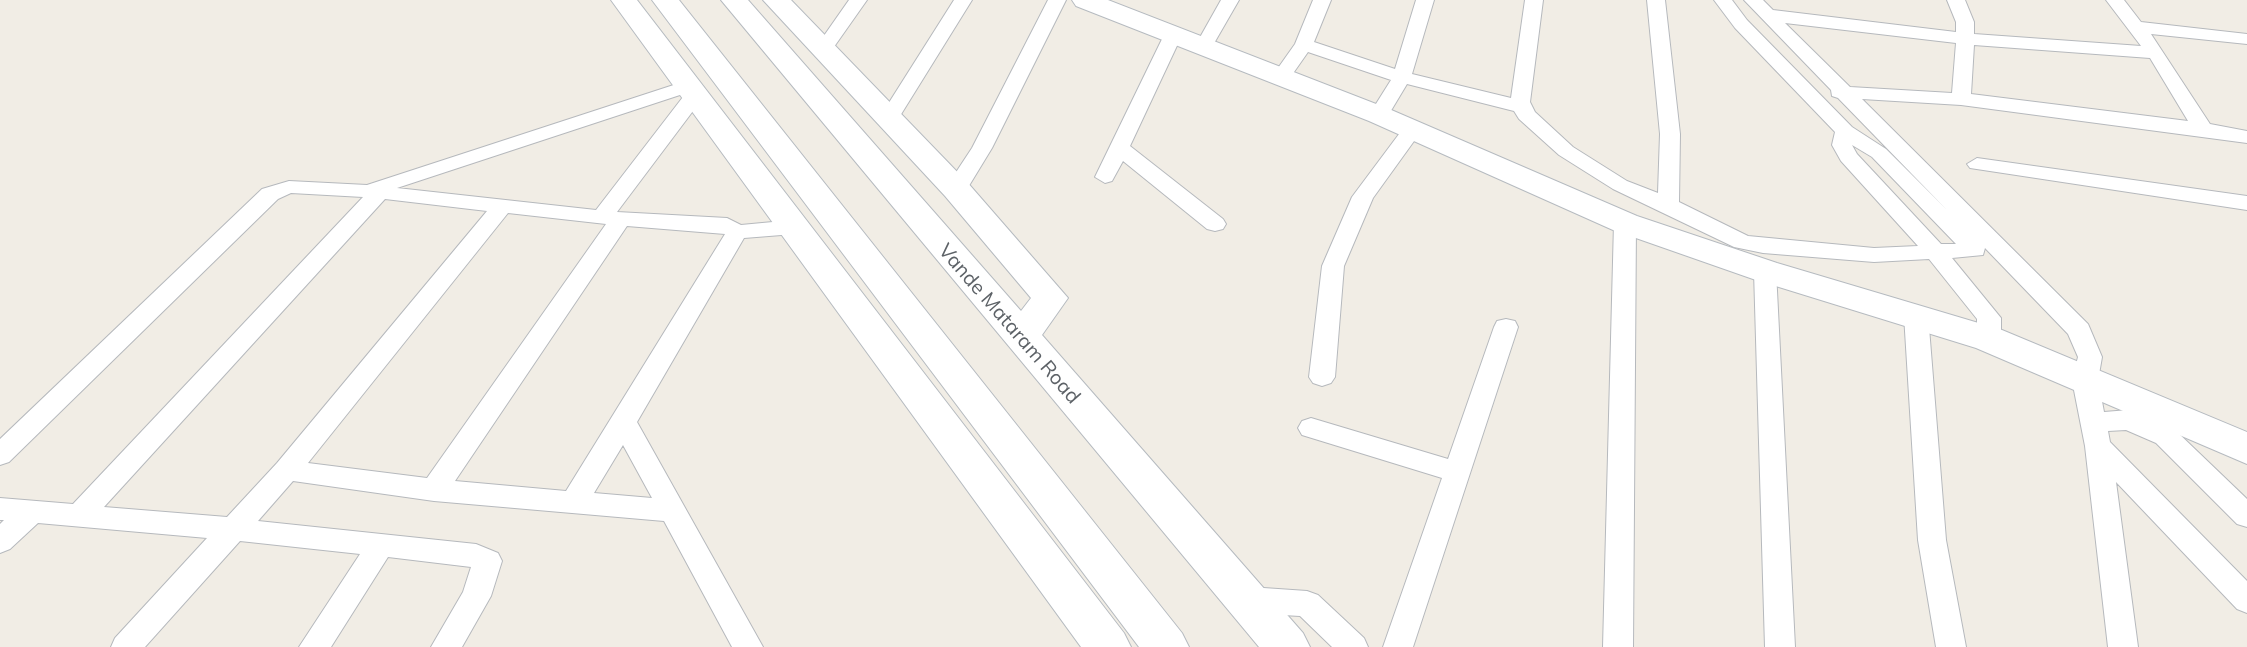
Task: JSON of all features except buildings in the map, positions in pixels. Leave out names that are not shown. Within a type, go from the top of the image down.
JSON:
[{"type":"street","points":[[624,0],[1108,647]]},
{"type":"street","points":[[665,0],[1166,647]]},
{"type":"street","name":"Vande Mataram Road","points":[[734,0],[1287,647]]},
{"type":"street","points":[[776,0],[956,189],[1050,298],[1020,338]]},
{"type":"street","points":[[823,50],[858,0]]},
{"type":"street","points":[[888,120],[963,0]]},
{"type":"street","points":[[956,189],[982,148],[1057,0]]},
{"type":"street","points":[[1085,0],[1379,115],[1625,223],[1765,271],[1989,339],[2247,449]]},
{"type":"street","points":[[1203,48],[1230,0]]},
{"type":"street","points":[[1280,78],[1304,45],[1322,0]]},
{"type":"street","points":[[1379,115],[1402,77],[1425,0]]},
{"type":"street","points":[[1534,0],[1520,102],[1522,107],[1540,129],[1566,151],[1620,185],[1742,242],[1763,246],[1838,254],[1975,250],[1879,153],[1845,131],[1741,24],[1723,0]]},
{"type":"street","points":[[1656,0],[1670,134],[1668,205]]},
{"type":"street","points":[[1956,0],[1965,22],[1961,99]]},
{"type":"street","points":[[2115,0],[2156,53],[2203,129]]},
{"type":"street","points":[[1760,7],[1965,39],[2156,53]]},
{"type":"street","points":[[1760,7],[2079,330],[2090,357],[2085,380],[2096,434],[2123,647]]},
{"type":"street","points":[[2136,27],[2247,39]]},
{"type":"street","points":[[1105,177],[1173,35]]},
{"type":"street","points":[[1304,45],[1402,77],[1522,107]]},
{"type":"street","points":[[79,516],[374,192],[692,91]]},
{"type":"street","points":[[434,490],[692,91]]},
{"type":"street","points":[[1809,92],[1961,99],[2247,137]]},
{"type":"street","points":[[1322,377],[1333,266],[1363,197],[1412,130]]},
{"type":"street","points":[[1845,131],[1842,145],[1848,157],[1989,318],[1989,339]]},
{"type":"street","points":[[1119,148],[1215,224]]},
{"type":"street","points":[[1977,164],[2247,203]]},
{"type":"street","points":[[0,455],[270,194],[289,187],[374,192],[611,218],[727,225],[737,232],[794,227]]},
{"type":"street","points":[[126,647],[287,470],[502,207]]},
{"type":"street","points":[[1618,647],[1625,223]]},
{"type":"street","points":[[574,502],[737,232]]},
{"type":"street","points":[[1765,271],[1780,647]]},
{"type":"street","points":[[1916,315],[1932,540],[1951,647]]},
{"type":"street","points":[[1398,647],[1506,327]]},
{"type":"street","points":[[2096,434],[2129,420],[2165,436],[2247,516]]},
{"type":"street","points":[[624,422],[748,647]]},
{"type":"street","points":[[1311,428],[1457,472]]},
{"type":"street","points":[[2096,434],[2247,600]]},
{"type":"street","points":[[287,470],[434,490],[672,511]]},
{"type":"street","points":[[0,509],[231,529],[476,556],[488,561],[476,596],[446,647]]},
{"type":"street","points":[[0,541],[31,513]]},
{"type":"street","points":[[314,647],[356,587],[380,545]]},
{"type":"street","points":[[1249,600],[1307,604],[1353,647]]}]
